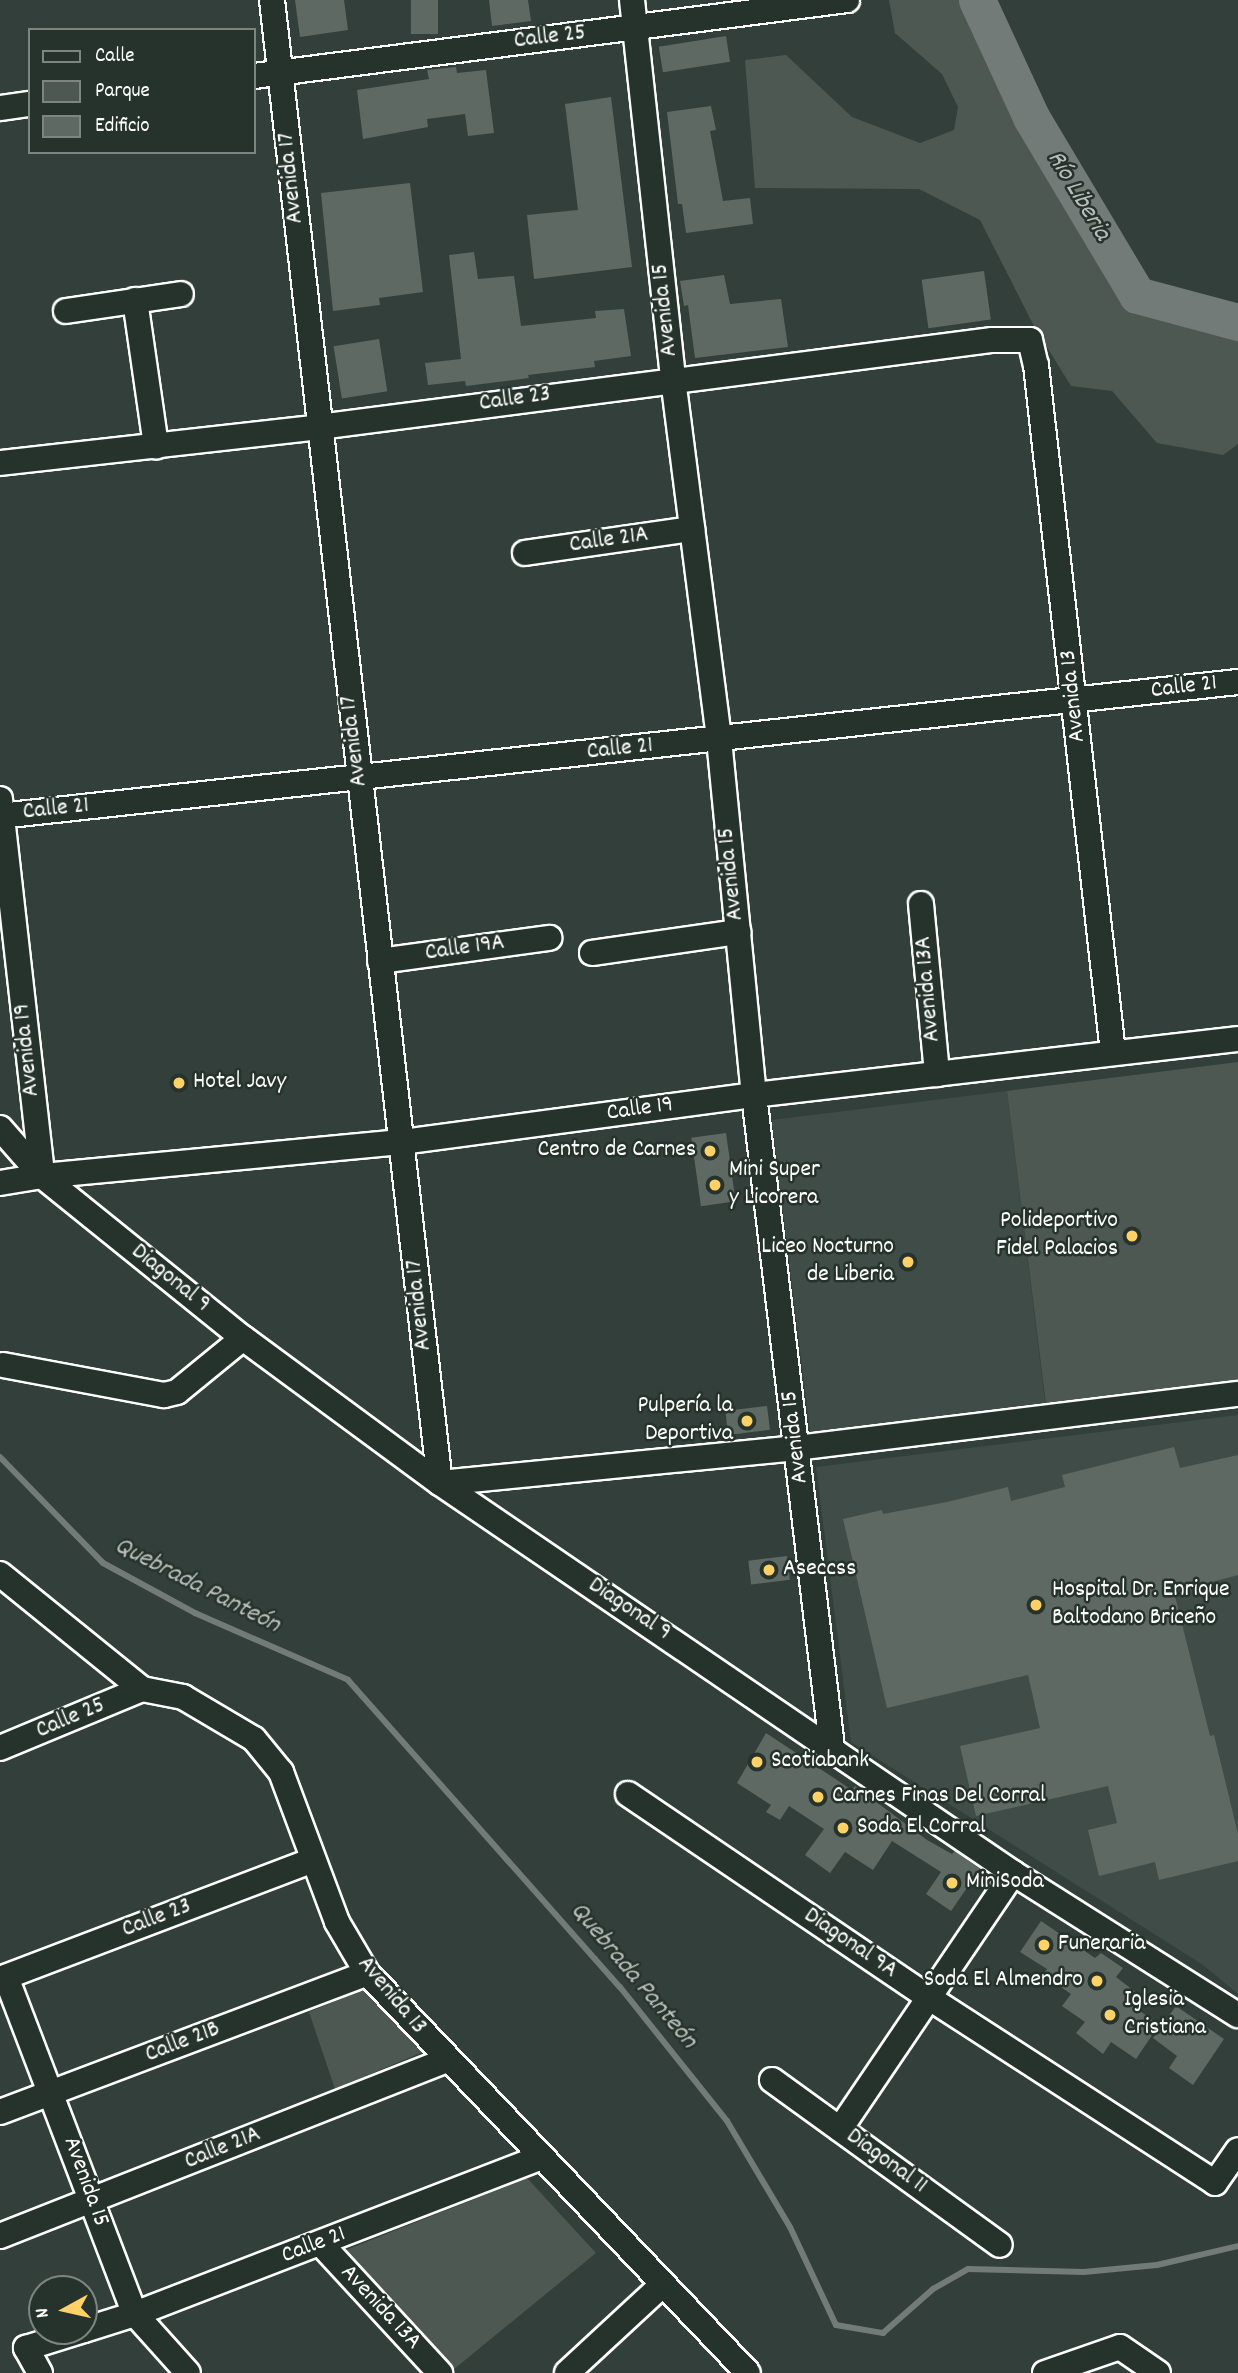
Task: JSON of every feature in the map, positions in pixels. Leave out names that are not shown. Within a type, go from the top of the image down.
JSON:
[{"type":"street","name":"Avenida 17","points":[[272,0],[318,427],[440,1483]]},
{"type":"street","name":"Avenida 15","points":[[632,0],[673,379],[719,739],[754,1095],[832,1747]]},
{"type":"street","name":"Calle 25","points":[[256,76],[847,0]]},
{"type":"street","points":[[0,108],[28,104]]},
{"type":"street","points":[[66,311],[181,293]]},
{"type":"street","points":[[135,300],[156,446]]},
{"type":"street","name":"Calle 23","points":[[0,463],[318,427],[673,379],[992,340],[1030,340]]},
{"type":"street","name":"Avenida 13","points":[[1030,340],[1036,365],[1113,1053]]},
{"type":"street","name":"Calle 21A","points":[[525,553],[692,529]]},
{"type":"street","name":"Calle 21","points":[[1,810],[359,778],[1238,682]]},
{"type":"street","name":"Avenida 19","points":[[1,810],[42,1176]]},
{"type":"street","name":"Avenida 13A","points":[[921,904],[937,1074]]},
{"type":"street","points":[[592,953],[738,932]]},
{"type":"street","name":"Calle 19A","points":[[380,961],[549,938]]},
{"type":"street","name":"Calle 19","points":[[0,1183],[42,1176],[401,1142],[754,1095],[1238,1039]]},
{"type":"street","name":"Diagonal 9","points":[[0,1128],[42,1176],[243,1338],[440,1483],[832,1747],[1013,1873],[1238,2014]]},
{"type":"street","points":[[3,1365],[164,1395],[177,1392],[243,1338]]},
{"type":"street","points":[[440,1483],[797,1448],[1238,1394]]},
{"type":"street","name":"Avenida 13","points":[[0,1574],[142,1689],[183,1696],[254,1739],[281,1772],[337,1922],[367,1973],[748,2373]]},
{"type":"street","name":"Calle 25","points":[[0,1748],[142,1689]]},
{"type":"street","name":"Diagonal 9A","points":[[628,1794],[928,1997],[1216,2183],[1238,2150]]},
{"type":"street","name":"Calle 23","points":[[3,1978],[313,1860]]},
{"type":"street","points":[[840,2129],[1013,1873]]},
{"type":"street","name":"Calle 21B","points":[[0,2112],[367,1973]]},
{"type":"street","name":"Avenida 15","points":[[3,1978],[53,2092],[90,2202],[135,2314],[188,2373]]},
{"type":"street","name":"Calle 21A","points":[[0,2236],[447,2060]]},
{"type":"street","name":"Diagonal 11","points":[[772,2080],[1000,2245]]},
{"type":"street","name":"Calle 21","points":[[98,2325],[135,2314],[321,2244],[542,2157]]},
{"type":"street","name":"Avenida 13A","points":[[321,2244],[440,2373]]},
{"type":"street","points":[[567,2373],[663,2284]]},
{"type":"street","name":"Calle 21","points":[[35,2345],[26,2348],[40,2373]]},
{"type":"street","points":[[1045,2373],[1120,2347]]},
{"type":"street","points":[[1103,2373],[1120,2347]]},
{"type":"street","points":[[1120,2347],[1158,2373]]},
{"type":"shaded area","name":"Liceo Nocturno de Liberia","points":[[1007,1091],[1045,1404],[810,1433],[772,1120]]},
{"type":"shaded area","name":"Hospital Dr. Enrique Baltodano Briceño","points":[[1238,1415],[1238,1994],[1203,1965],[851,1742],[816,1467]]},
{"type":"green space","points":[[889,0],[965,0],[1128,309],[1238,340],[1238,444],[1223,455],[1157,443],[1112,391],[1071,386],[1034,326],[980,220],[919,189],[755,188],[745,60],[786,55],[852,117],[920,143],[954,130],[958,107],[942,74],[895,33]]},
{"type":"green space","name":"Polideportivo Fidel Palacios","points":[[1238,1062],[1238,1380],[1046,1404],[1007,1091]]},
{"type":"green space","points":[[365,1989],[423,2052],[335,2089],[309,2012]]},
{"type":"green space","points":[[527,2178],[596,2253],[453,2370],[346,2250]]},
{"type":"building","points":[[295,0],[344,0],[348,30],[300,37]]},
{"type":"building","points":[[411,0],[438,0],[438,34],[411,34]]},
{"type":"building","points":[[489,0],[528,0],[531,21],[492,26]]},
{"type":"building","points":[[726,36],[730,62],[663,72],[659,47]]},
{"type":"building","points":[[456,67],[457,73],[486,70],[494,133],[468,136],[465,114],[427,119],[428,127],[363,139],[357,90],[429,79],[427,70]]},
{"type":"building","points":[[611,97],[632,267],[534,279],[527,215],[578,210],[565,104]]},
{"type":"building","points":[[711,106],[716,130],[710,131],[723,201],[750,198],[753,224],[686,233],[682,204],[678,204],[667,112]]},
{"type":"building","points":[[410,183],[423,292],[379,298],[380,305],[333,311],[321,193]]},
{"type":"building","points":[[474,252],[478,279],[514,276],[521,326],[596,318],[595,311],[624,309],[631,356],[594,361],[595,367],[528,375],[529,378],[466,386],[465,381],[428,385],[425,363],[461,359],[449,255]]},
{"type":"building","points":[[984,271],[991,320],[928,328],[922,280]]},
{"type":"building","points":[[724,275],[730,304],[781,299],[788,347],[695,358],[688,305],[684,306],[680,281]]},
{"type":"building","points":[[379,339],[387,391],[342,399],[334,346]]},
{"type":"building","points":[[726,1133],[736,1201],[701,1206],[691,1138]]},
{"type":"building","name":"Pulpería la Deportiva","points":[[767,1406],[770,1430],[728,1435],[725,1411]]},
{"type":"building","name":"Hospital Dr. Enrique Baltodano Briceño","points":[[1174,1447],[1180,1468],[1238,1455],[1238,1575],[1174,1592],[1210,1736],[1214,1735],[1238,1834],[1238,1861],[1159,1880],[1155,1862],[1099,1876],[1088,1830],[1117,1823],[1108,1786],[976,1816],[960,1746],[1040,1728],[1028,1675],[887,1708],[843,1519],[882,1510],[883,1514],[947,1502],[1008,1487],[1011,1501],[1065,1487],[1062,1475]]},
{"type":"building","name":"Aseccss","points":[[787,1556],[790,1580],[751,1585],[748,1561]]},
{"type":"building","points":[[766,1733],[852,1790],[855,1786],[927,1840],[952,1854],[955,1851],[980,1869],[951,1911],[926,1894],[941,1872],[892,1841],[873,1870],[845,1852],[830,1873],[805,1855],[824,1829],[789,1806],[780,1820],[766,1812],[771,1805],[737,1783]]},
{"type":"building","points":[[1041,1921],[1095,1958],[1101,1953],[1123,1968],[1116,1977],[1143,1998],[1136,2008],[1159,2025],[1136,2059],[1111,2042],[1103,2054],[1076,2033],[1085,2022],[1062,2006],[1071,1994],[1043,1975],[1047,1969],[1020,1952]]},
{"type":"building","points":[[1176,2006],[1224,2039],[1193,2085],[1169,2068],[1177,2056],[1153,2038]]},
{"type":"waterway","name":"Río Liberia","points":[[977,0],[1031,117],[1137,295],[1238,322]]},
{"type":"waterway","name":"Quebrada Panteón","points":[[0,1457],[103,1563],[195,1613],[348,1680],[620,1987],[727,2121],[790,2227],[836,2325],[883,2333],[933,2289],[968,2269],[1084,2272],[1157,2265],[1238,2246]]},
{"type":"place","name":"Hotel Javy","points":[[179,1083]]},
{"type":"place","name":"Centro de Carnes","points":[[710,1151]]},
{"type":"place","name":"Mini Super y Licorera","points":[[715,1185]]},
{"type":"place","name":"Polideportivo Fidel Palacios","points":[[1132,1236]]},
{"type":"place","name":"Liceo Nocturno de Liberia","points":[[908,1262]]},
{"type":"place","name":"Pulpería la Deportiva","points":[[747,1421]]},
{"type":"place","name":"Aseccss","points":[[769,1570]]},
{"type":"place","name":"Hospital Dr. Enrique Baltodano Briceño","points":[[1036,1605]]},
{"type":"place","name":"Scotiabank","points":[[757,1762]]},
{"type":"place","name":"Carnes Finas Del Corral","points":[[818,1797]]},
{"type":"place","name":"Soda El Corral","points":[[843,1828]]},
{"type":"place","name":"MiniSoda","points":[[952,1883]]},
{"type":"place","name":"Funeraria","points":[[1044,1945]]},
{"type":"place","name":"Soda El Almendro","points":[[1097,1981]]},
{"type":"place","name":"Iglesia Cristiana","points":[[1110,2015]]}]
